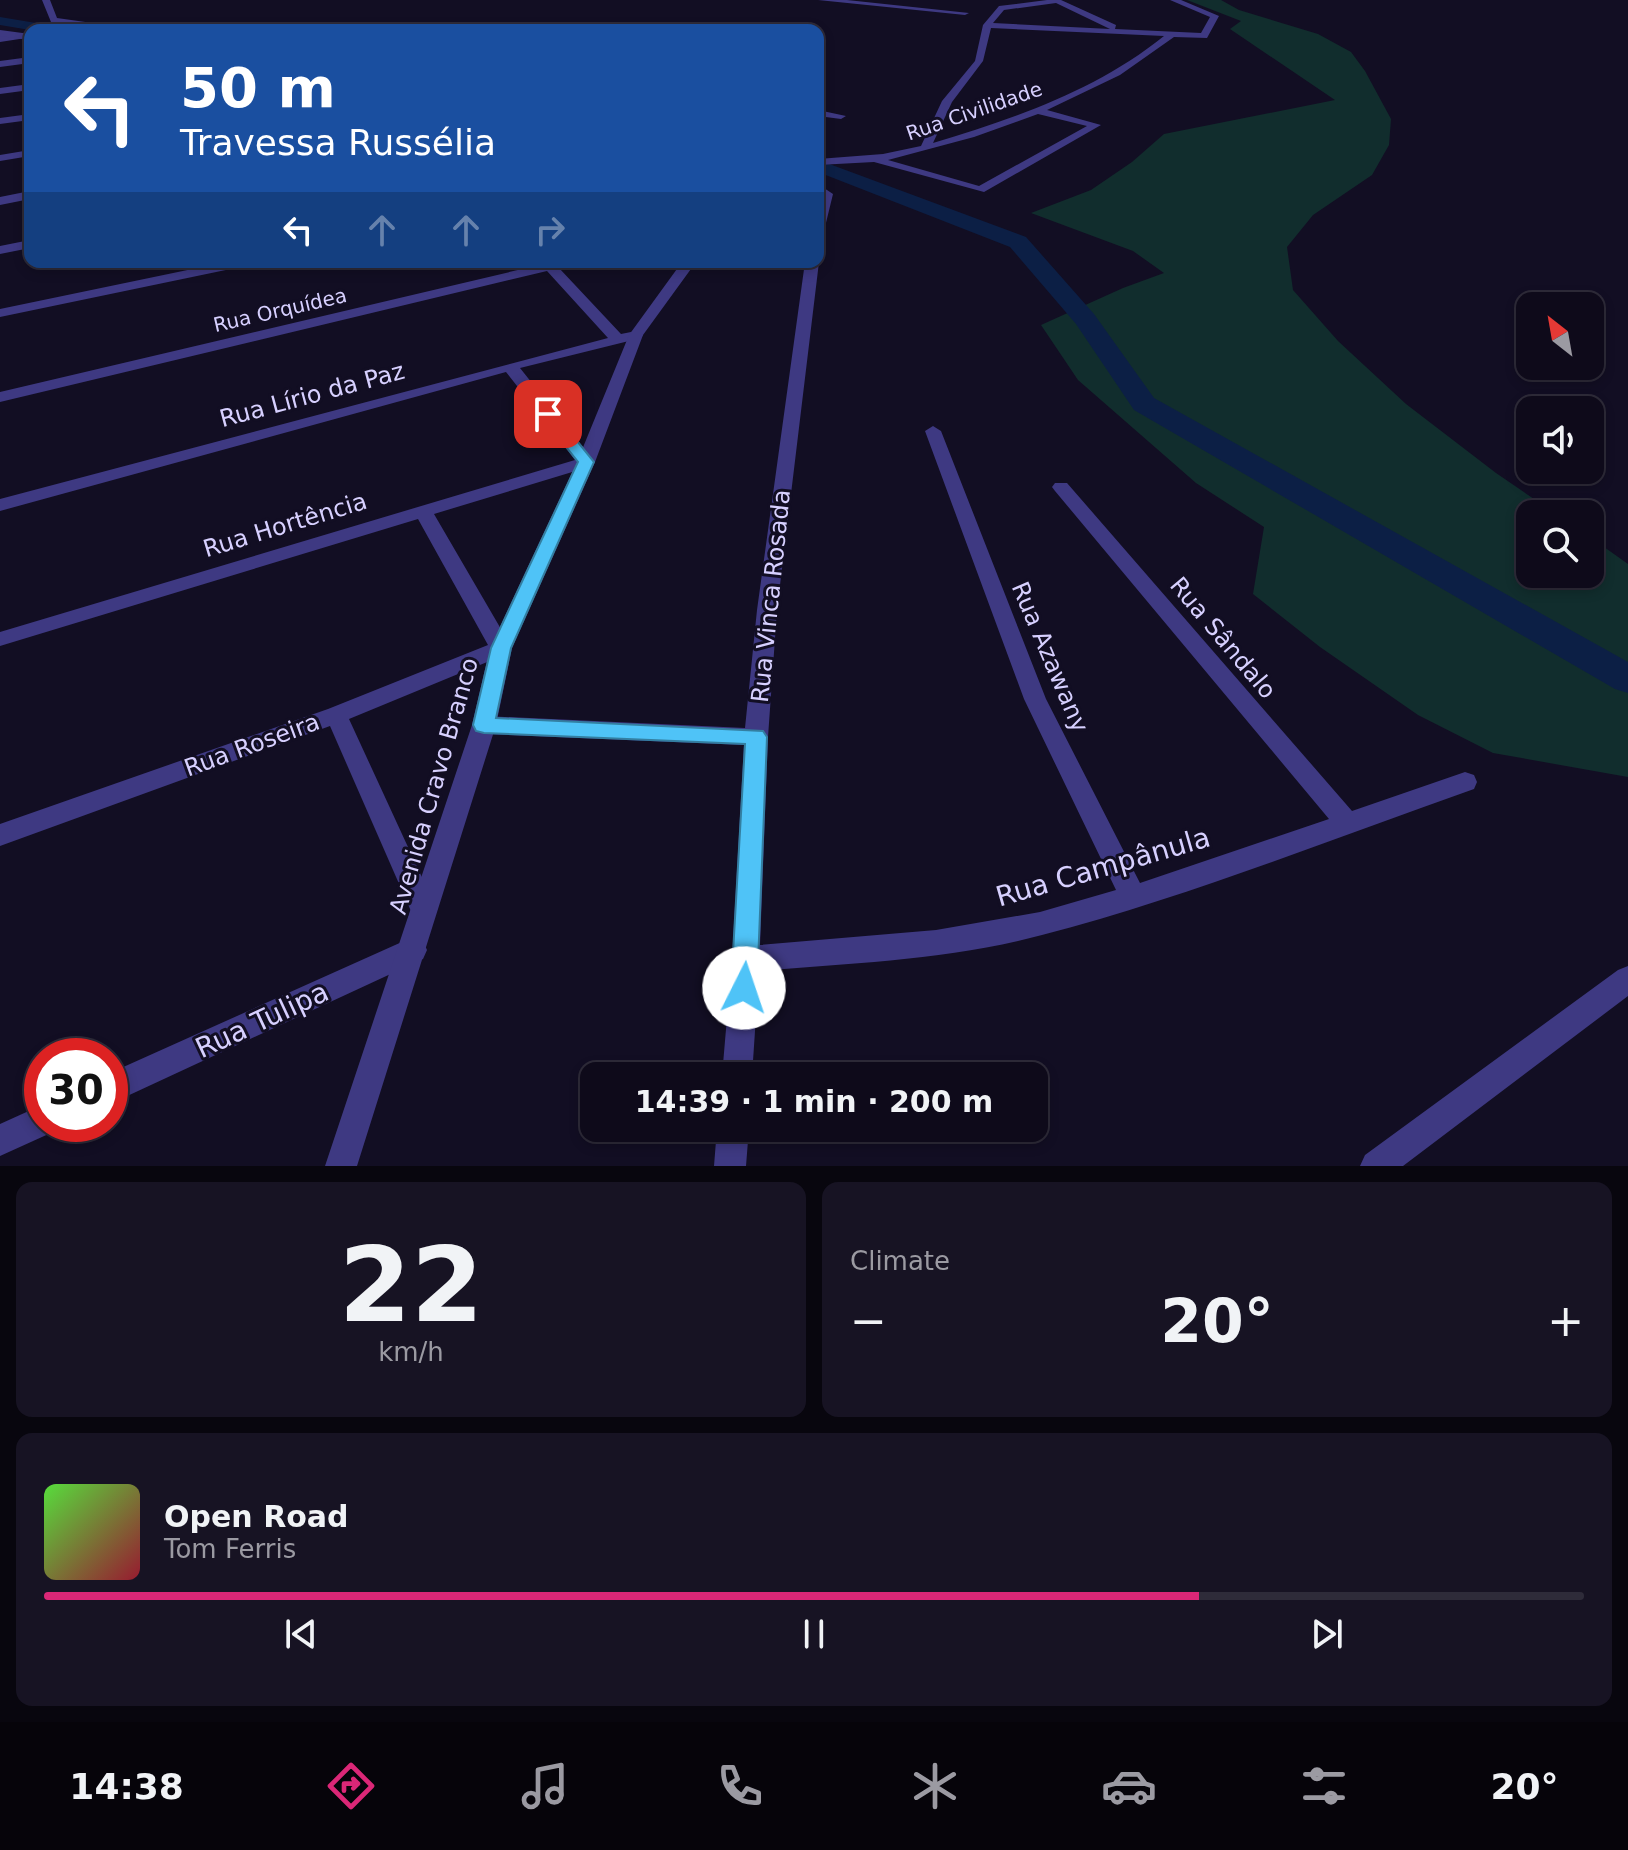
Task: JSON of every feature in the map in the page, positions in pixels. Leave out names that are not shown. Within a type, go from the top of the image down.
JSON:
[{"type":"street","points":[[46,0],[54,20],[88,24]]},
{"type":"street","points":[[822,0],[965,13]]},
{"type":"street","points":[[1004,0],[1002,2],[1012,7]]},
{"type":"street","points":[[926,147],[947,101],[979,61],[987,25],[1002,8],[1056,0],[1121,30]]},
{"type":"street","points":[[987,25],[1038,30],[1121,30],[1204,36],[1215,16],[1174,0]]},
{"type":"street","name":"Rua Civilidade","points":[[824,162],[902,154],[1038,111],[1150,54],[1171,35]]},
{"type":"street","points":[[0,36],[24,37]]},
{"type":"street","points":[[0,64],[24,61]]},
{"type":"street","points":[[0,91],[24,88]]},
{"type":"street","points":[[867,158],[980,190],[1096,125],[1038,111]]},
{"type":"street","points":[[824,114],[841,116]]},
{"type":"street","points":[[0,121],[24,118]]},
{"type":"street","points":[[0,158],[24,154]]},
{"type":"street","points":[[0,201],[24,196]]},
{"type":"street","points":[[0,250],[24,245]]},
{"type":"street","points":[[0,313],[216,268]]},
{"type":"street","name":"Rua Orquídea","points":[[0,397],[546,268]]},
{"type":"street","points":[[551,268],[626,337]]},
{"type":"street","name":"Avenida Cravo Branco","points":[[341,1166],[484,725],[501,648],[586,462],[626,337],[684,268]]},
{"type":"street","name":"Rua Vinca Rosada","points":[[738,1062],[756,737],[767,610],[811,268]]},
{"type":"street","name":"Rua Lírio da Paz","points":[[0,505],[626,337]]},
{"type":"street","points":[[510,366],[586,462]]},
{"type":"street","name":"Rua Azawany","points":[[933,431],[1035,699],[1133,897]]},
{"type":"street","name":"Rua Hortência","points":[[0,639],[586,462]]},
{"type":"street","name":"Rua Sândalo","points":[[1061,487],[1347,823]]},
{"type":"street","points":[[422,510],[501,648]]},
{"type":"street","name":"Rua Roseira","points":[[0,835],[336,715],[501,648]]},
{"type":"street","points":[[336,715],[424,910]]},
{"type":"street","points":[[484,725],[756,737]]},
{"type":"street","name":"Rua Campânula","points":[[746,959],[936,943],[1040,924],[1133,897],[1465,782]]},
{"type":"street","name":"Rua Tulipa","points":[[128,1081],[413,950]]},
{"type":"street","points":[[1376,1166],[1628,979]]},
{"type":"street","points":[[0,1140],[24,1129]]},
{"type":"street","points":[[730,1166],[732,1142]]},
{"type":"green space","points":[[1187,0],[1221,0],[1239,10],[1318,34],[1351,52],[1391,119],[1389,145],[1372,175],[1313,215],[1287,247],[1293,290],[1338,341],[1406,404],[1536,500],[1516,500],[1516,588],[1604,588],[1604,547],[1628,564],[1628,777],[1493,753],[1418,715],[1320,647],[1253,594],[1264,527],[1196,483],[1078,380],[1041,325],[1164,273],[1133,251],[1031,213],[1091,190],[1132,162],[1164,134],[1335,100],[1230,29],[1241,21]]},
{"type":"waterway","points":[[0,21],[24,25]]},
{"type":"waterway","points":[[824,168],[1018,242],[1085,319],[1144,404],[1628,679]]},
{"type":"route","points":[[548,414],[586,462],[501,648],[484,725],[756,737],[744,988]]}]
